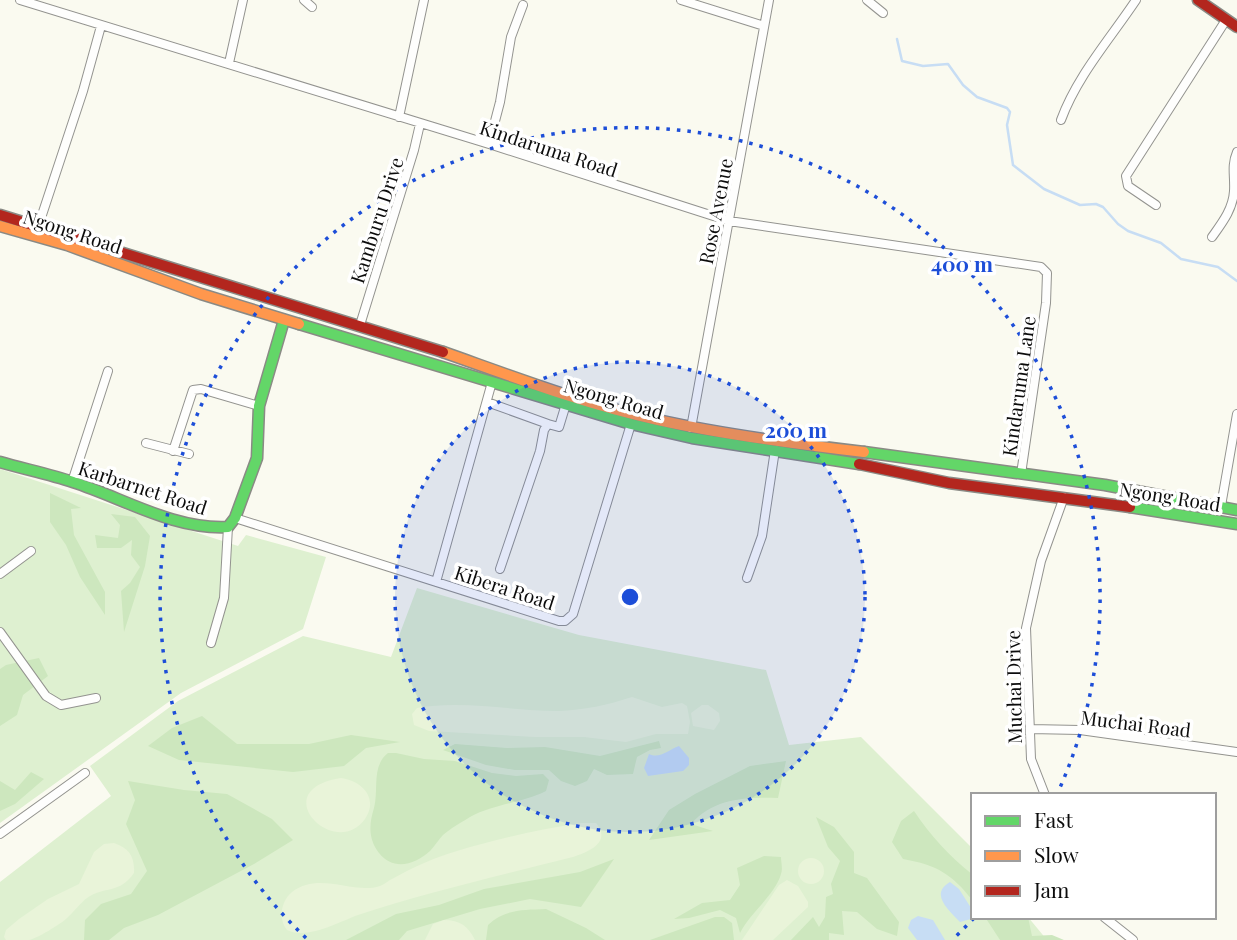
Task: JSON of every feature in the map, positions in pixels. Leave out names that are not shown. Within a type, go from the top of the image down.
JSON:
[{"type":"main road","points":[[1198,0],[1237,27]]},
{"type":"main road","name":"Ngong Road","points":[[0,215],[406,339],[572,397],[691,428],[1105,485],[1237,510]]},
{"type":"main road","name":"Ngong Road","points":[[0,226],[67,245],[201,294],[631,424],[692,438],[965,484],[1237,524]]},
{"type":"main road","points":[[201,294],[197,282],[201,278],[207,278]]},
{"type":"main road","points":[[231,523],[257,458],[259,405],[284,320]]},
{"type":"main road","points":[[399,355],[406,355],[411,351],[411,342],[406,339]]},
{"type":"main road","name":"Karbarnet Road","points":[[0,463],[72,482],[193,525],[215,528],[231,523]]},
{"type":"main road","points":[[962,465],[957,468],[955,475],[965,484]]},
{"type":"main road","points":[[1104,503],[1112,502],[1115,495],[1105,485]]},
{"type":"street","name":"Kindaruma Road","points":[[20,0],[729,221],[1041,267],[1047,273],[1046,303]]},
{"type":"street","points":[[229,63],[243,0]]},
{"type":"street","points":[[304,0],[312,6]]},
{"type":"street","points":[[399,117],[424,0]]},
{"type":"street","points":[[681,0],[764,26]]},
{"type":"street","name":"Rose Avenue","points":[[691,428],[769,0]]},
{"type":"street","points":[[867,0],[883,13]]},
{"type":"street","points":[[1061,120],[1066,105],[1091,64],[1136,0]]},
{"type":"street","points":[[489,144],[500,102],[511,37],[523,5]]},
{"type":"street","points":[[1156,205],[1128,186],[1126,176],[1226,20]]},
{"type":"street","points":[[38,227],[83,91],[101,26]]},
{"type":"street","name":"Kamburu Drive","points":[[360,325],[421,124]]},
{"type":"street","points":[[1212,237],[1232,205],[1233,162],[1237,152]]},
{"type":"street","name":"Kindaruma Lane","points":[[1021,474],[1046,303]]},
{"type":"street","points":[[72,482],[108,371]]},
{"type":"street","points":[[436,582],[492,383]]},
{"type":"street","points":[[173,451],[193,390],[201,389],[259,405]]},
{"type":"street","points":[[487,402],[559,427],[566,404]]},
{"type":"street","points":[[1221,506],[1237,414]]},
{"type":"street","points":[[500,569],[548,424]]},
{"type":"street","name":"Kibera Road","points":[[231,523],[436,582],[559,621],[571,617],[631,424]]},
{"type":"street","points":[[146,443],[189,454]]},
{"type":"street","points":[[747,578],[762,536],[775,450]]},
{"type":"street","name":"Muchai Drive","points":[[1044,793],[1031,759],[1026,628],[1041,561],[1064,498]]},
{"type":"street","points":[[211,643],[224,598],[231,523]]},
{"type":"street","points":[[0,574],[31,551]]},
{"type":"street","points":[[0,632],[46,696],[61,705],[96,698]]},
{"type":"street","name":"Muchai Road","points":[[1030,729],[1080,730],[1237,752]]},
{"type":"street","points":[[0,834],[85,772]]},
{"type":"street","points":[[1107,919],[1133,940]]},
{"type":"green space","points":[[0,469],[238,546],[246,535],[326,557],[303,629],[181,693],[0,823]]},
{"type":"green space","points":[[50,493],[81,508],[71,509],[74,535],[105,592],[105,615],[80,577],[66,545],[50,522]]},
{"type":"green space","points":[[111,514],[135,517],[150,536],[145,566],[124,632],[121,591],[140,567],[131,555],[132,540],[121,548],[97,548],[95,535],[118,538],[120,525]]},
{"type":"green space","points":[[417,588],[579,635],[766,670],[789,745],[861,737],[971,847],[971,919],[1030,919],[1047,940],[0,940],[0,882],[111,796],[90,766],[178,701],[303,636],[391,657]]},
{"type":"green space","points":[[39,658],[48,676],[23,695],[17,715],[0,726],[0,669],[6,665]]},
{"type":"green space","points":[[632,697],[662,707],[682,703],[687,706],[690,722],[688,734],[656,734],[626,742],[584,737],[429,731],[414,725],[412,714],[417,708],[452,705],[540,711],[568,710],[596,707]]},
{"type":"green space","points":[[702,705],[708,705],[719,713],[720,721],[714,730],[693,726],[691,713]]},
{"type":"green space","points":[[202,716],[237,744],[309,744],[351,735],[400,742],[366,748],[344,766],[293,772],[179,760],[148,746],[172,728]]},
{"type":"green space","points":[[659,741],[661,748],[637,757],[633,774],[607,775],[594,769],[587,781],[575,786],[561,781],[549,770],[515,770],[486,765],[443,750],[455,744],[507,748],[545,747],[600,756]]},
{"type":"green space","points":[[388,753],[455,761],[492,773],[516,776],[543,774],[549,780],[546,791],[470,817],[443,835],[432,849],[418,860],[397,864],[379,853],[370,831],[377,771]]},
{"type":"green space","points":[[786,761],[778,798],[742,799],[720,804],[700,815],[691,824],[713,831],[649,840],[669,810],[695,794],[750,766]]},
{"type":"green space","points":[[31,772],[44,779],[15,804],[0,811],[0,781],[15,790]]},
{"type":"green space","points":[[341,778],[362,787],[370,804],[365,819],[352,830],[338,832],[324,828],[313,819],[307,807],[308,795],[319,785]]},
{"type":"green space","points":[[128,781],[227,794],[272,819],[293,840],[158,915],[124,928],[109,940],[84,940],[85,920],[101,904],[131,894],[147,871],[126,824],[135,800]]},
{"type":"green space","points":[[914,811],[941,845],[971,873],[971,899],[943,872],[903,859],[892,842],[901,821]]},
{"type":"green space","points":[[816,817],[834,827],[854,852],[854,873],[867,878],[899,922],[897,936],[877,929],[857,912],[842,911],[844,935],[829,933],[829,940],[791,940],[813,917],[819,927],[825,917],[826,897],[833,894],[831,884],[840,861],[828,847]]},
{"type":"green space","points":[[581,823],[596,823],[600,830],[600,841],[592,849],[573,857],[411,899],[304,933],[287,930],[282,921],[285,900],[303,886],[325,883],[359,888],[380,886],[449,853]]},
{"type":"green space","points":[[114,843],[127,850],[132,858],[134,873],[129,880],[117,887],[93,894],[64,921],[37,937],[29,940],[6,940],[6,930],[48,899],[79,884],[94,852],[104,844]]},
{"type":"green space","points":[[764,856],[781,857],[781,874],[778,882],[740,933],[736,918],[720,910],[674,919],[702,903],[730,900],[740,885],[737,868]]},
{"type":"green space","points":[[811,858],[820,862],[824,871],[820,880],[811,884],[802,880],[798,871],[802,862]]},
{"type":"green space","points":[[614,859],[581,907],[530,899],[480,909],[407,931],[399,940],[346,940],[396,914],[439,905],[484,889],[580,872]]},
{"type":"green space","points":[[787,880],[798,886],[808,902],[808,907],[773,940],[742,940],[779,885]]},
{"type":"green space","points":[[546,909],[605,940],[486,940],[488,925],[501,916],[515,911]]},
{"type":"green space","points":[[715,917],[724,917],[732,923],[734,940],[650,940]]},
{"type":"green space","points":[[986,919],[1028,919],[1032,936],[1052,935],[1064,940],[1000,940]]},
{"type":"green space","points":[[444,920],[463,925],[475,940],[425,940],[433,924]]},
{"type":"water","points":[[679,746],[689,758],[689,765],[683,771],[648,776],[644,768],[649,754],[660,755]]},
{"type":"water","points":[[950,882],[959,889],[971,908],[971,919],[960,922],[946,907],[941,897],[944,887]]},
{"type":"water","points":[[918,916],[933,920],[945,940],[917,940],[908,928],[911,920]]},
{"type":"waterway","points":[[897,39],[902,61],[923,66],[948,64],[963,85],[977,97],[1007,108],[1010,112],[1007,125],[1013,165],[1044,189],[1080,205],[1096,204],[1103,207],[1128,231],[1161,243],[1181,259],[1218,267],[1237,281]]},
{"type":"traffic: fast","points":[[0,462],[73,482],[168,518],[208,527],[228,527],[235,518],[257,458],[259,406],[284,320]]},
{"type":"traffic: fast","points":[[299,324],[631,424],[692,438],[859,464]]},
{"type":"traffic: fast","points":[[864,452],[1105,485],[1237,510]]},
{"type":"traffic: fast","points":[[1130,507],[1237,524]]},
{"type":"traffic: slow","points":[[0,226],[67,245],[201,294],[299,324]]},
{"type":"traffic: slow","points":[[443,352],[630,414],[734,435],[864,452]]},
{"type":"traffic: jam","points":[[1198,0],[1237,27]]},
{"type":"traffic: jam","points":[[0,215],[443,352]]},
{"type":"traffic: jam","points":[[859,464],[949,483],[1130,507]]}]
